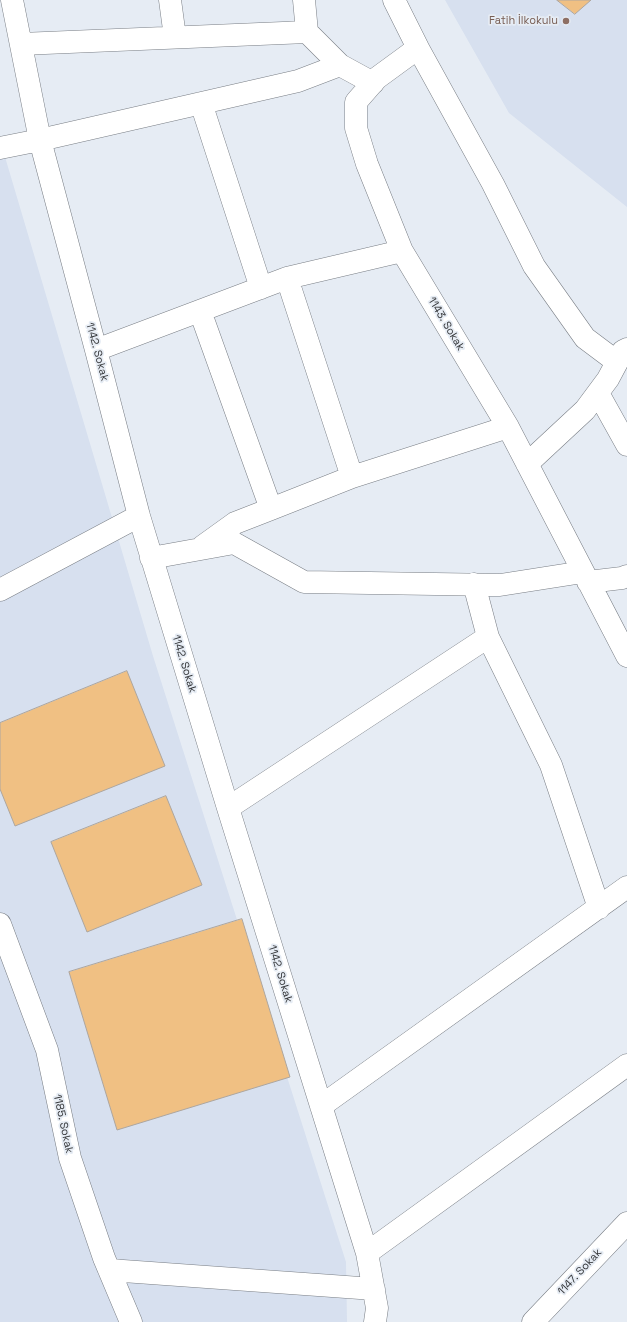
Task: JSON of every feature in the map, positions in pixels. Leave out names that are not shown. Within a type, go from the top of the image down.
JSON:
[{"type":"street","name":"1142. Sokak","points":[[12,0],[40,140],[139,516],[228,808],[367,1253],[377,1308],[375,1322]]},
{"type":"street","points":[[170,0],[175,37]]},
{"type":"street","points":[[304,0],[307,32],[340,65],[373,83]]},
{"type":"street","points":[[394,0],[418,48],[493,184],[534,266],[585,338],[622,356],[608,379],[585,410],[527,464]]},
{"type":"street","points":[[21,44],[307,32]]},
{"type":"street","name":"1143. Sokak","points":[[418,48],[378,78],[356,102],[356,128],[367,164],[402,250],[508,427],[627,656]]},
{"type":"street","points":[[0,148],[298,81],[340,65]]},
{"type":"street","points":[[201,103],[261,288]]},
{"type":"street","points":[[96,350],[288,278],[402,250]]},
{"type":"street","points":[[288,278],[352,477]]},
{"type":"street","points":[[200,311],[271,509]]},
{"type":"street","points":[[598,393],[627,445]]},
{"type":"street","points":[[199,549],[235,523],[352,477],[508,427]]},
{"type":"street","points":[[0,590],[139,516]]},
{"type":"street","points":[[151,558],[234,543],[304,582],[500,585],[585,577],[622,578],[627,576]]},
{"type":"street","points":[[474,584],[488,637],[551,765],[599,908]]},
{"type":"street","points":[[228,808],[488,637]]},
{"type":"street","points":[[321,1106],[627,887]]},
{"type":"street","name":"1185. Sokak","points":[[0,924],[47,1050],[70,1158],[108,1270],[131,1322]]},
{"type":"street","points":[[367,1253],[627,1065]]},
{"type":"street","name":"1147. Sokak","points":[[533,1322],[627,1223]]},
{"type":"street","points":[[108,1270],[374,1289]]},
{"type":"shaded area","points":[[445,0],[627,0],[627,207],[509,113]]},
{"type":"shaded area","points":[[0,140],[153,656],[346,1262],[347,1322],[0,1322]]},
{"type":"building","name":"Fatih İlkokulu","points":[[557,0],[591,0],[575,14]]},
{"type":"building","points":[[127,671],[165,766],[15,826],[0,789],[0,723]]},
{"type":"building","points":[[166,796],[202,885],[87,932],[51,842]]},
{"type":"building","points":[[242,919],[290,1077],[117,1130],[69,972]]},
{"type":"place","name":"Fatih İlkokulu","points":[[566,21]]}]
